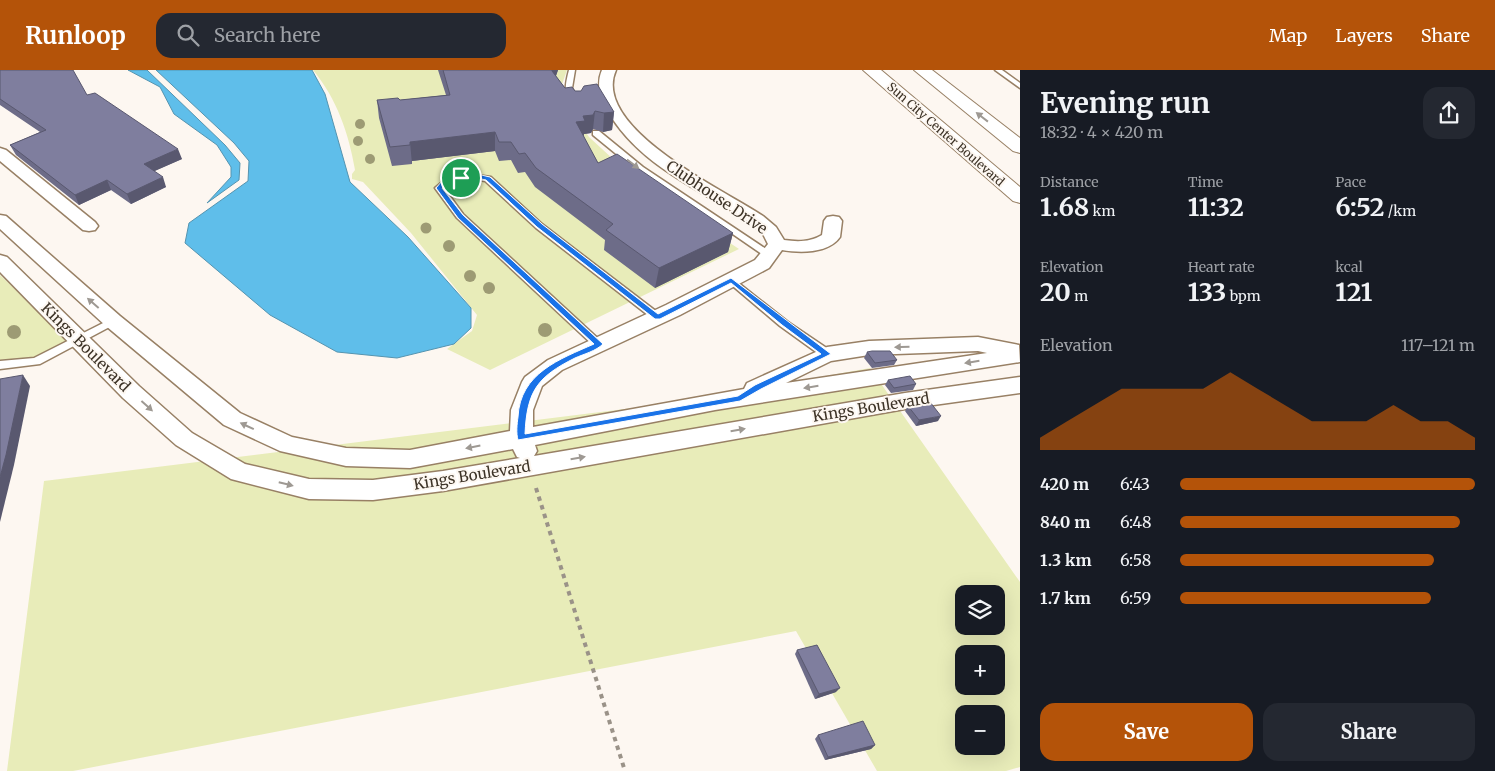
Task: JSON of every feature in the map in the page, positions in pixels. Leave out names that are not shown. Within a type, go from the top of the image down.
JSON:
[{"type":"main road","name":"Sun City Center Boulevard","points":[[871,70],[1020,197]]},
{"type":"main road","points":[[922,70],[1020,147]]},
{"type":"street","name":"Clubhouse Drive","points":[[530,466],[521,438],[522,410],[533,382],[555,365],[657,317],[762,264],[773,250],[770,232],[749,215],[666,163],[637,140],[615,112],[605,91],[606,77],[609,70]]},
{"type":"street","points":[[0,153],[89,226]]},
{"type":"street","name":"Kings Boulevard","points":[[0,220],[185,382],[232,419],[288,445],[346,457],[410,459],[740,398],[1020,353]]},
{"type":"street","points":[[773,250],[822,244],[831,238],[833,221]]},
{"type":"street","name":"Kings Boulevard","points":[[0,261],[131,392],[184,439],[239,472],[309,489],[373,490],[443,481],[905,401],[1020,385]]},
{"type":"street","name":"Kings Boulevard","points":[[740,398],[758,387],[827,354],[869,348],[978,344],[1020,353]]},
{"type":"lane","points":[[572,70],[568,88],[577,105]]},
{"type":"lane","points":[[998,70],[1020,86]]},
{"type":"lane","points":[[596,132],[640,169],[773,250]]},
{"type":"lane","points":[[599,344],[460,216],[439,188],[444,183],[477,176],[488,179],[540,226],[657,317]]},
{"type":"lane","points":[[731,280],[784,324],[827,354]]},
{"type":"lane","points":[[0,365],[36,361],[114,321]]},
{"type":"path","points":[[530,466],[625,771]]},
{"type":"green space","points":[[313,70],[567,70],[559,93],[589,137],[638,182],[739,249],[490,370],[447,349],[472,331],[477,315],[411,233],[363,182],[352,179],[352,174],[355,170],[341,117],[329,93]]},
{"type":"green space","points":[[0,275],[69,340],[34,359],[0,362]]},
{"type":"green space","points":[[870,368],[1020,582],[1020,767],[1006,771],[877,771],[796,631],[73,771],[7,771],[44,481],[681,402]]},
{"type":"water","points":[[128,70],[147,70],[225,145],[240,163],[239,180],[207,203],[231,177],[231,167],[217,145],[174,114],[160,87]]},
{"type":"water","points":[[156,70],[312,70],[325,94],[350,182],[408,237],[471,308],[471,328],[454,344],[397,358],[337,352],[270,315],[185,243],[189,223],[248,181],[249,161],[234,143]]},
{"type":"building","points":[[0,70],[73,70],[87,95],[95,93],[178,149],[144,164],[163,177],[127,194],[107,180],[75,195],[10,145],[46,130],[0,99]]},
{"type":"building","points":[[443,70],[552,70],[565,88],[572,87],[575,91],[581,91],[584,86],[597,84],[614,112],[604,113],[595,111],[593,115],[583,116],[585,121],[576,122],[598,163],[617,154],[733,233],[659,268],[606,230],[613,224],[536,168],[525,153],[519,154],[511,142],[499,142],[495,132],[410,142],[410,145],[390,147],[377,100],[398,98],[400,100],[450,95]]},
{"type":"building","points":[[890,351],[897,360],[875,363],[867,352]]},
{"type":"building","points":[[23,375],[6,455],[0,477],[0,379]]},
{"type":"building","points":[[910,376],[916,384],[894,388],[888,380]]},
{"type":"building","points":[[930,402],[941,416],[919,420],[908,406]]},
{"type":"building","points":[[817,645],[840,688],[819,694],[797,650]]},
{"type":"building","points":[[863,721],[875,745],[828,757],[818,735]]},
{"type":"route","points":[[477,176],[488,179],[540,226],[657,317],[731,280],[784,324],[827,354],[758,387],[740,398],[521,438],[522,410],[533,382],[555,365],[599,344],[460,216],[439,188],[444,183],[461,178],[477,176]]}]
